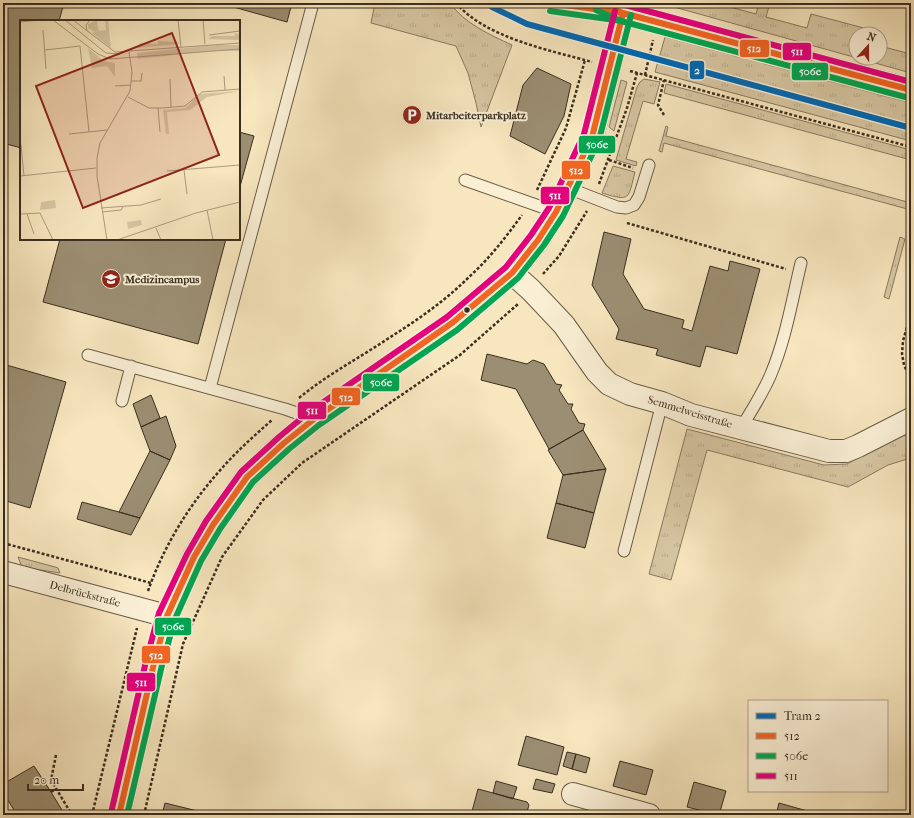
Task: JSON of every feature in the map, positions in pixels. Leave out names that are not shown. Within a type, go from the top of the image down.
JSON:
[{"type":"street","points":[[119,815],[154,662],[167,616],[194,557],[213,525],[247,477],[284,443],[314,418],[452,323],[512,273],[538,240],[556,212],[592,137],[623,13],[659,21],[911,90]]},
{"type":"street","name":"Semmelweisstraße","points":[[512,273],[531,290],[564,326],[597,372],[609,384],[630,394],[662,403],[691,415],[828,451],[846,451],[911,419]]},
{"type":"street","name":"Delbrückstraße","points":[[3,572],[167,616]]},
{"type":"street","points":[[573,794],[649,815]]},
{"type":"lane","points":[[210,388],[313,3]]},
{"type":"lane","points":[[552,3],[623,13]]},
{"type":"lane","points":[[599,3],[623,13]]},
{"type":"lane","points":[[568,188],[616,207],[626,208],[634,205],[639,197],[648,169]]},
{"type":"lane","points":[[465,180],[556,212]]},
{"type":"lane","points":[[741,428],[772,373],[783,341],[800,268]]},
{"type":"lane","points":[[88,355],[314,418]]},
{"type":"lane","points":[[122,401],[131,366]]},
{"type":"lane","points":[[624,551],[662,403]]},
{"type":"path","points":[[456,3],[461,10],[497,33],[585,60]]},
{"type":"path","points":[[645,75],[659,21]]},
{"type":"path","points":[[637,73],[911,147]]},
{"type":"path","points":[[664,80],[658,105],[664,115]]},
{"type":"path","points":[[609,160],[648,169]]},
{"type":"path","points":[[586,212],[594,214]]},
{"type":"path","points":[[624,223],[800,268]]},
{"type":"path","points":[[144,815],[183,644],[222,557],[263,500],[302,463],[460,355],[514,309],[531,290]]},
{"type":"path","points":[[908,308],[909,320],[903,341],[902,354],[904,365],[911,380]]},
{"type":"path","points":[[3,544],[151,583]]},
{"type":"path","points":[[56,755],[51,780],[72,815]]},
{"type":"path","points":[[50,792],[56,789]]},
{"type":"green space","points":[[375,3],[450,3],[462,17],[486,33],[512,45],[481,127],[468,73],[456,46],[371,23]]},
{"type":"green space","points":[[676,3],[715,3],[756,14],[759,3],[770,3],[766,17],[807,28],[811,14],[856,26],[848,26],[848,56],[674,7]]},
{"type":"green space","points":[[665,37],[911,103],[911,141],[655,72]]},
{"type":"green space","points":[[888,48],[911,54],[911,73],[886,66],[888,66]]},
{"type":"green space","points":[[644,79],[660,82],[654,104],[643,101],[626,159],[637,162],[636,166],[616,160],[637,87]]},
{"type":"green space","points":[[621,80],[627,82],[614,131],[609,127]]},
{"type":"green space","points":[[666,84],[911,150],[911,160],[664,93]]},
{"type":"green space","points":[[666,126],[668,127],[666,136],[911,203],[911,210],[664,143],[662,152],[659,151]]},
{"type":"green space","points":[[613,166],[635,172],[631,188],[627,196],[618,197],[602,193]]},
{"type":"green space","points":[[900,237],[905,239],[889,299],[884,297]]},
{"type":"green space","points":[[687,429],[824,465],[847,464],[911,430],[911,458],[888,465],[848,487],[707,450],[671,580],[649,574]]},
{"type":"green space","points":[[18,557],[58,568],[60,573],[22,567]]},
{"type":"building","points":[[3,3],[64,3],[59,20],[20,20],[20,148],[3,143]]},
{"type":"building","points":[[219,3],[292,3],[287,22]]},
{"type":"building","points":[[537,68],[571,84],[564,116],[545,154],[510,136],[523,85]]},
{"type":"building","points":[[240,132],[254,136],[240,186]]},
{"type":"building","points":[[604,232],[631,239],[623,274],[644,309],[684,320],[682,328],[692,331],[710,266],[728,271],[730,261],[760,269],[737,354],[706,346],[700,367],[656,355],[658,349],[616,339],[619,329],[592,285]]},
{"type":"building","points":[[60,240],[226,240],[198,344],[43,302]]},
{"type":"building","points":[[487,354],[527,364],[533,360],[544,364],[556,384],[562,385],[559,390],[568,404],[573,404],[571,409],[579,423],[585,424],[583,430],[549,449],[516,389],[481,380]]},
{"type":"building","points":[[3,364],[66,382],[30,508],[3,500]]},
{"type":"building","points":[[151,395],[160,418],[141,427],[133,404]]},
{"type":"building","points":[[166,416],[176,446],[170,460],[150,451],[141,427]]},
{"type":"building","points":[[583,430],[606,469],[563,475],[548,450]]},
{"type":"building","points":[[150,451],[170,460],[140,518],[119,512]]},
{"type":"building","points":[[606,469],[594,513],[556,503],[563,475]]},
{"type":"building","points":[[82,502],[140,518],[131,535],[77,519]]},
{"type":"building","points":[[556,503],[594,513],[585,548],[547,538]]},
{"type":"building","points":[[526,736],[564,747],[557,775],[518,765]]},
{"type":"building","points":[[567,752],[576,754],[572,769],[563,766]]},
{"type":"building","points":[[576,754],[590,758],[586,773],[572,769]]},
{"type":"building","points":[[620,761],[653,770],[646,795],[613,786]]},
{"type":"building","points":[[34,766],[65,815],[17,815],[3,792],[3,784]]},
{"type":"building","points":[[536,779],[555,784],[552,793],[533,789]]},
{"type":"building","points":[[496,781],[517,787],[513,799],[493,793]]},
{"type":"building","points":[[694,782],[726,791],[719,815],[687,807]]},
{"type":"building","points":[[478,789],[527,802],[529,805],[526,815],[471,815]]},
{"type":"building","points":[[165,803],[214,815],[162,815]]},
{"type":"building","points":[[779,803],[818,814],[776,815]]},
{"type":"tram line","name":"2","points":[[487,3],[492,7],[527,24],[911,128]]},
{"type":"transit line","name":"512","points":[[551,3],[623,13]]},
{"type":"transit line","name":"512","points":[[599,3],[623,13],[911,90]]},
{"type":"transit line","name":"511","points":[[625,5],[911,82]]},
{"type":"transit line","name":"506e","points":[[596,10],[621,21],[909,98]]},
{"type":"transit line","name":"506e","points":[[550,11],[622,21]]},
{"type":"transit line","name":"511","points":[[111,813],[146,661],[159,613],[187,554],[206,521],[241,472],[279,437],[309,412],[447,317],[506,267],[531,235],[549,208],[584,134],[615,11]]},
{"type":"transit line","name":"512","points":[[119,815],[154,663],[167,616],[194,557],[213,525],[247,477],[284,443],[314,419],[452,323],[512,273],[538,240],[556,212],[592,137],[623,13]]},
{"type":"transit line","name":"506e","points":[[127,815],[162,665],[175,619],[201,561],[220,529],[253,482],[289,449],[319,425],[457,330],[518,278],[544,245],[563,216],[599,140],[631,15]]},
{"type":"place","name":"Mitarbeiterparkplatz","points":[[412,115]]},
{"type":"place","name":"Medizincampus","points":[[111,279]]}]
